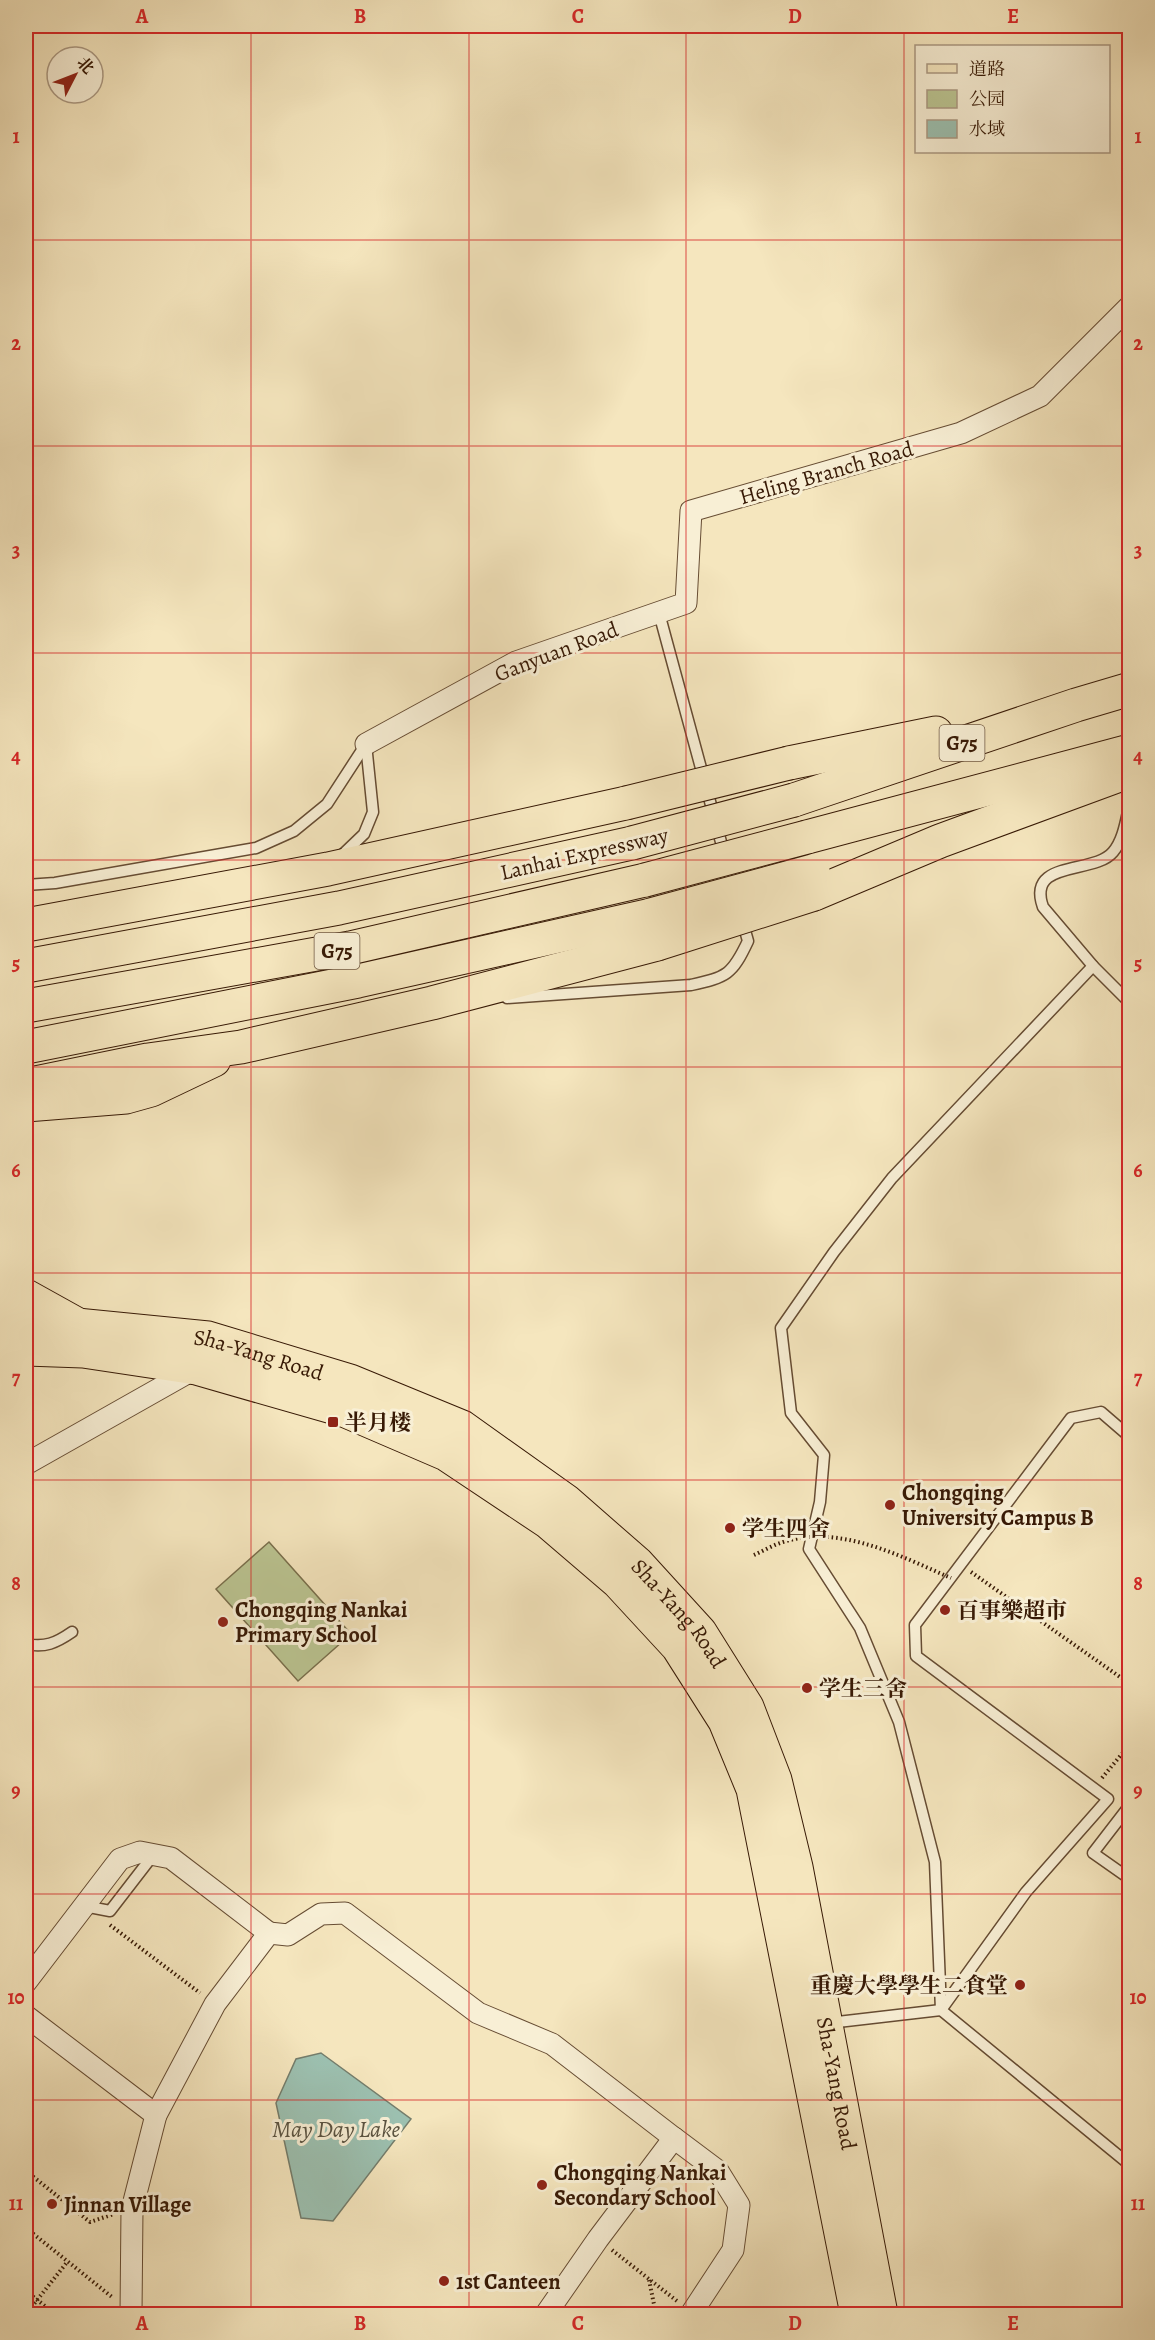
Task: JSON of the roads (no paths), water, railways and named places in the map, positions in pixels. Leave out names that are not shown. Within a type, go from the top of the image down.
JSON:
[{"type":"main road","name":"Lanhai Expressway","points":[[26,966],[339,908],[632,843],[794,800],[1130,689]]},
{"type":"main road","points":[[26,925],[328,869],[626,803],[789,764],[1076,705]]},
{"type":"main road","name":"Lanhai Expressway","points":[[26,1006],[350,948],[645,880],[1130,751]]},
{"type":"main road","points":[[26,1085],[148,1060],[241,1047],[432,1004],[654,930],[940,841],[1130,771]]},
{"type":"main road","points":[[26,1047],[358,981],[654,930]]},
{"type":"main road","points":[[26,1106],[126,1097],[151,1090],[241,1047]]},
{"type":"main road","points":[[26,1296],[80,1326]]},
{"type":"main road","name":"Sha-Yang Road","points":[[26,1320],[208,1338],[350,1381],[462,1427],[566,1501],[638,1564],[700,1632],[747,1707],[775,1780],[796,1867],[881,2314]]},
{"type":"main road","name":"Sha-Yang Road","points":[[26,1349],[83,1351],[196,1368],[346,1411],[446,1454],[548,1522],[618,1582],[678,1647],[725,1721],[753,1789],[857,2314]]},
{"type":"street","name":"Heling Branch Road","points":[[686,603],[691,511],[961,433],[1040,396],[1130,306]]},
{"type":"street","name":"Ganyuan Road","points":[[366,744],[516,662],[686,603]]},
{"type":"street","points":[[26,1464],[196,1368]]},
{"type":"street","points":[[26,1982],[120,1859],[140,1852],[155,1853],[171,1858],[269,1933],[288,1935],[321,1914],[345,1913],[478,2013],[552,2044],[718,2171],[739,2205],[733,2250],[691,2313]]},
{"type":"street","points":[[131,2313],[132,2209],[156,2115],[216,2004],[269,1933]]},
{"type":"street","points":[[26,2016],[156,2115]]},
{"type":"street","points":[[546,2314],[598,2239],[674,2138]]},
{"type":"lane","points":[[432,1004],[691,985],[717,979],[737,965],[748,941],[659,613]]},
{"type":"lane","points":[[328,869],[364,834],[373,812],[366,744]]},
{"type":"lane","points":[[26,885],[55,883],[256,848],[294,831],[327,804],[366,744]]},
{"type":"lane","points":[[1130,802],[1120,841],[1113,853],[1104,859],[1053,874],[1041,886],[1039,895],[1043,907],[1093,966],[1130,1003]]},
{"type":"lane","points":[[941,2010],[935,1862],[899,1722],[860,1628],[809,1549],[820,1502],[824,1455],[791,1413],[781,1328],[834,1252],[892,1178],[1093,966]]},
{"type":"lane","points":[[941,2010],[1026,1892],[1108,1799],[916,1656],[915,1625],[1071,1418],[1101,1412],[1130,1437]]},
{"type":"lane","points":[[26,1644],[54,1645],[72,1632]]},
{"type":"lane","points":[[1130,1805],[1093,1853],[1130,1879]]},
{"type":"lane","points":[[825,2024],[941,2010],[1130,2165]]},
{"type":"water","name":"May Day Lake","points":[[321,2053],[411,2119],[333,2221],[301,2218],[276,2103],[296,2059]]},
{"type":"place","name":"半月楼","points":[[333,1422]]},
{"type":"place","name":"Chongqing University Campus B","points":[[890,1505]]},
{"type":"place","name":"学生四舍","points":[[730,1528]]},
{"type":"place","name":"百事樂超市","points":[[945,1610]]},
{"type":"place","name":"Chongqing Nankai Primary School","points":[[223,1622]]},
{"type":"place","name":"学生三舍","points":[[807,1688]]},
{"type":"place","name":"重慶大學學生二食堂","points":[[1020,1985]]},
{"type":"place","name":"Chongqing Nankai Secondary School","points":[[542,2185]]},
{"type":"place","name":"Jinnan Village","points":[[52,2204]]},
{"type":"place","name":"1st Canteen","points":[[444,2281]]}]
